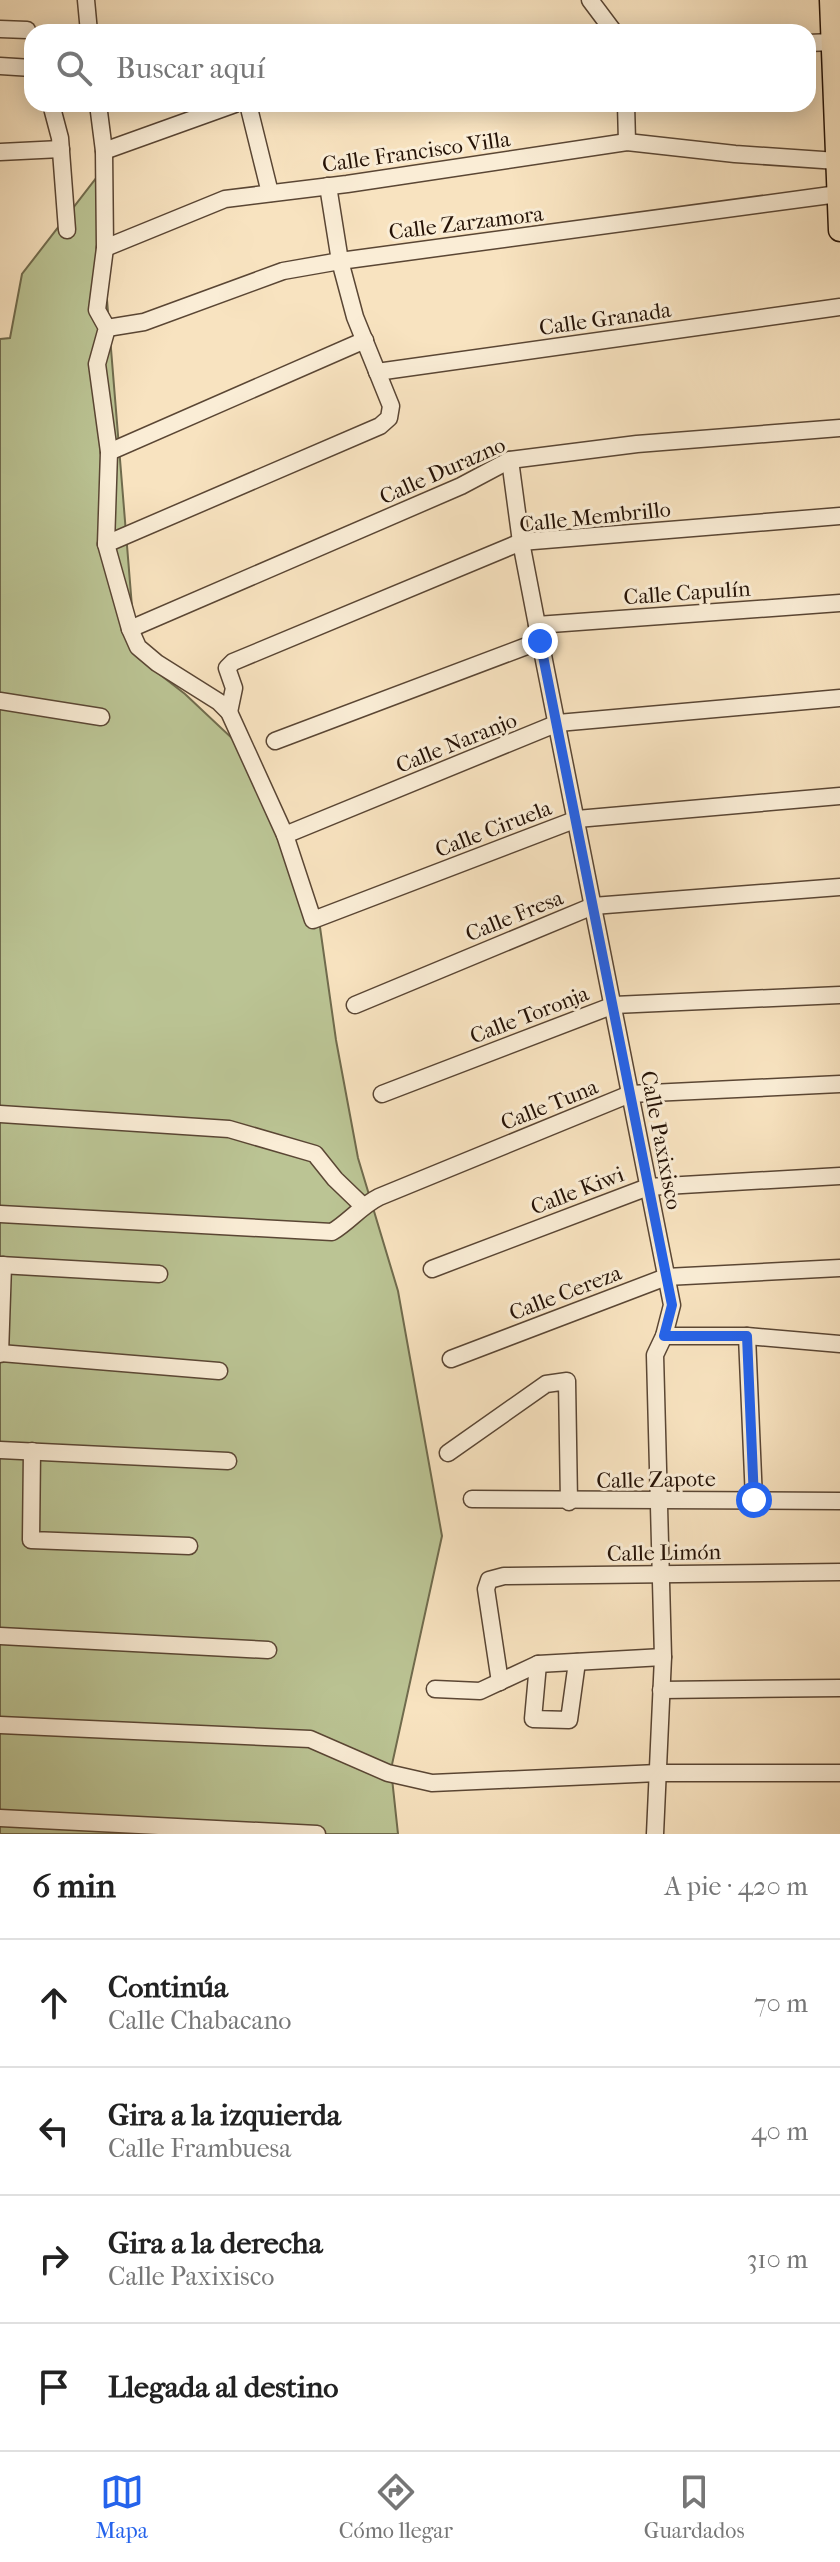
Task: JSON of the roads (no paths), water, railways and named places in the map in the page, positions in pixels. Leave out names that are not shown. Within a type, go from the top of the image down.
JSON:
[{"type":"main road","points":[[831,0],[835,32],[840,230]]},
{"type":"street","points":[[86,0],[88,24]]},
{"type":"street","points":[[590,0],[608,24]]},
{"type":"street","points":[[0,29],[24,30]]},
{"type":"street","points":[[816,40],[835,32]]},
{"type":"street","points":[[0,66],[24,67]]},
{"type":"street","points":[[54,112],[61,149],[67,230]]},
{"type":"street","points":[[99,112],[104,151],[105,248],[97,310],[107,328],[97,364],[109,452],[106,544],[138,647],[229,712],[285,835]]},
{"type":"street","points":[[104,151],[213,112]]},
{"type":"street","points":[[250,112],[270,193]]},
{"type":"street","points":[[626,112],[627,142]]},
{"type":"street","name":"Calle Francisco Villa","points":[[105,248],[225,199],[627,142],[735,154],[838,150]]},
{"type":"street","points":[[0,152],[61,149]]},
{"type":"street","points":[[106,544],[380,426],[389,418],[391,406],[355,317],[340,261],[328,186]]},
{"type":"street","name":"Calle Zarzamora","points":[[107,328],[144,322],[283,271],[838,194]]},
{"type":"street","name":"Calle Granada","points":[[377,372],[840,307]]},
{"type":"street","points":[[109,452],[365,340]]},
{"type":"street","name":"Calle Durazno","points":[[130,629],[461,486],[510,460],[637,444],[840,428]]},
{"type":"street","name":"Calle Paxixisco","points":[[510,460],[538,633],[672,1305],[664,1336],[655,1355],[663,1657],[655,1834]]},
{"type":"street","name":"Calle Membrillo","points":[[229,712],[234,688],[227,668],[233,662],[521,542],[840,516]]},
{"type":"street","name":"Calle Capulín","points":[[275,741],[538,633],[840,603]]},
{"type":"street","name":"Calle Naranjo","points":[[285,835],[558,723],[840,698]]},
{"type":"street","points":[[0,701],[101,717]]},
{"type":"street","name":"Calle Ciruela","points":[[285,835],[313,920],[577,819],[840,796]]},
{"type":"street","name":"Calle Fresa","points":[[355,1005],[593,906],[840,887]]},
{"type":"street","name":"Calle Toronja","points":[[382,1094],[614,1005],[840,995]]},
{"type":"street","name":"Calle Tuna","points":[[0,1214],[332,1232],[348,1222],[362,1205],[379,1197],[630,1094],[840,1084]]},
{"type":"street","points":[[0,1114],[229,1129],[315,1154],[362,1205]]},
{"type":"street","name":"Calle Kiwi","points":[[432,1269],[648,1187],[840,1176]]},
{"type":"street","points":[[159,1274],[2,1265],[0,1354],[219,1371]]},
{"type":"street","name":"Calle Cereza","points":[[451,1359],[666,1277],[840,1268]]},
{"type":"street","points":[[664,1336],[747,1336],[840,1344]]},
{"type":"street","points":[[747,1336],[754,1500]]},
{"type":"street","points":[[448,1453],[546,1384],[567,1381],[569,1502]]},
{"type":"street","points":[[0,1450],[228,1461]]},
{"type":"street","points":[[32,1451],[31,1540],[189,1546]]},
{"type":"street","name":"Calle Zapote","points":[[472,1499],[569,1502],[840,1501]]},
{"type":"street","name":"Calle Limón","points":[[500,1682],[486,1589],[489,1580],[504,1576],[840,1572]]},
{"type":"street","points":[[0,1636],[268,1650]]},
{"type":"street","points":[[435,1689],[480,1691],[538,1664],[663,1657]]},
{"type":"street","points":[[538,1664],[533,1719],[569,1720],[577,1662]]},
{"type":"street","points":[[661,1690],[840,1688]]},
{"type":"street","points":[[0,1725],[310,1739],[388,1773],[432,1783],[658,1773],[840,1773]]},
{"type":"street","points":[[0,1818],[317,1834]]}]
